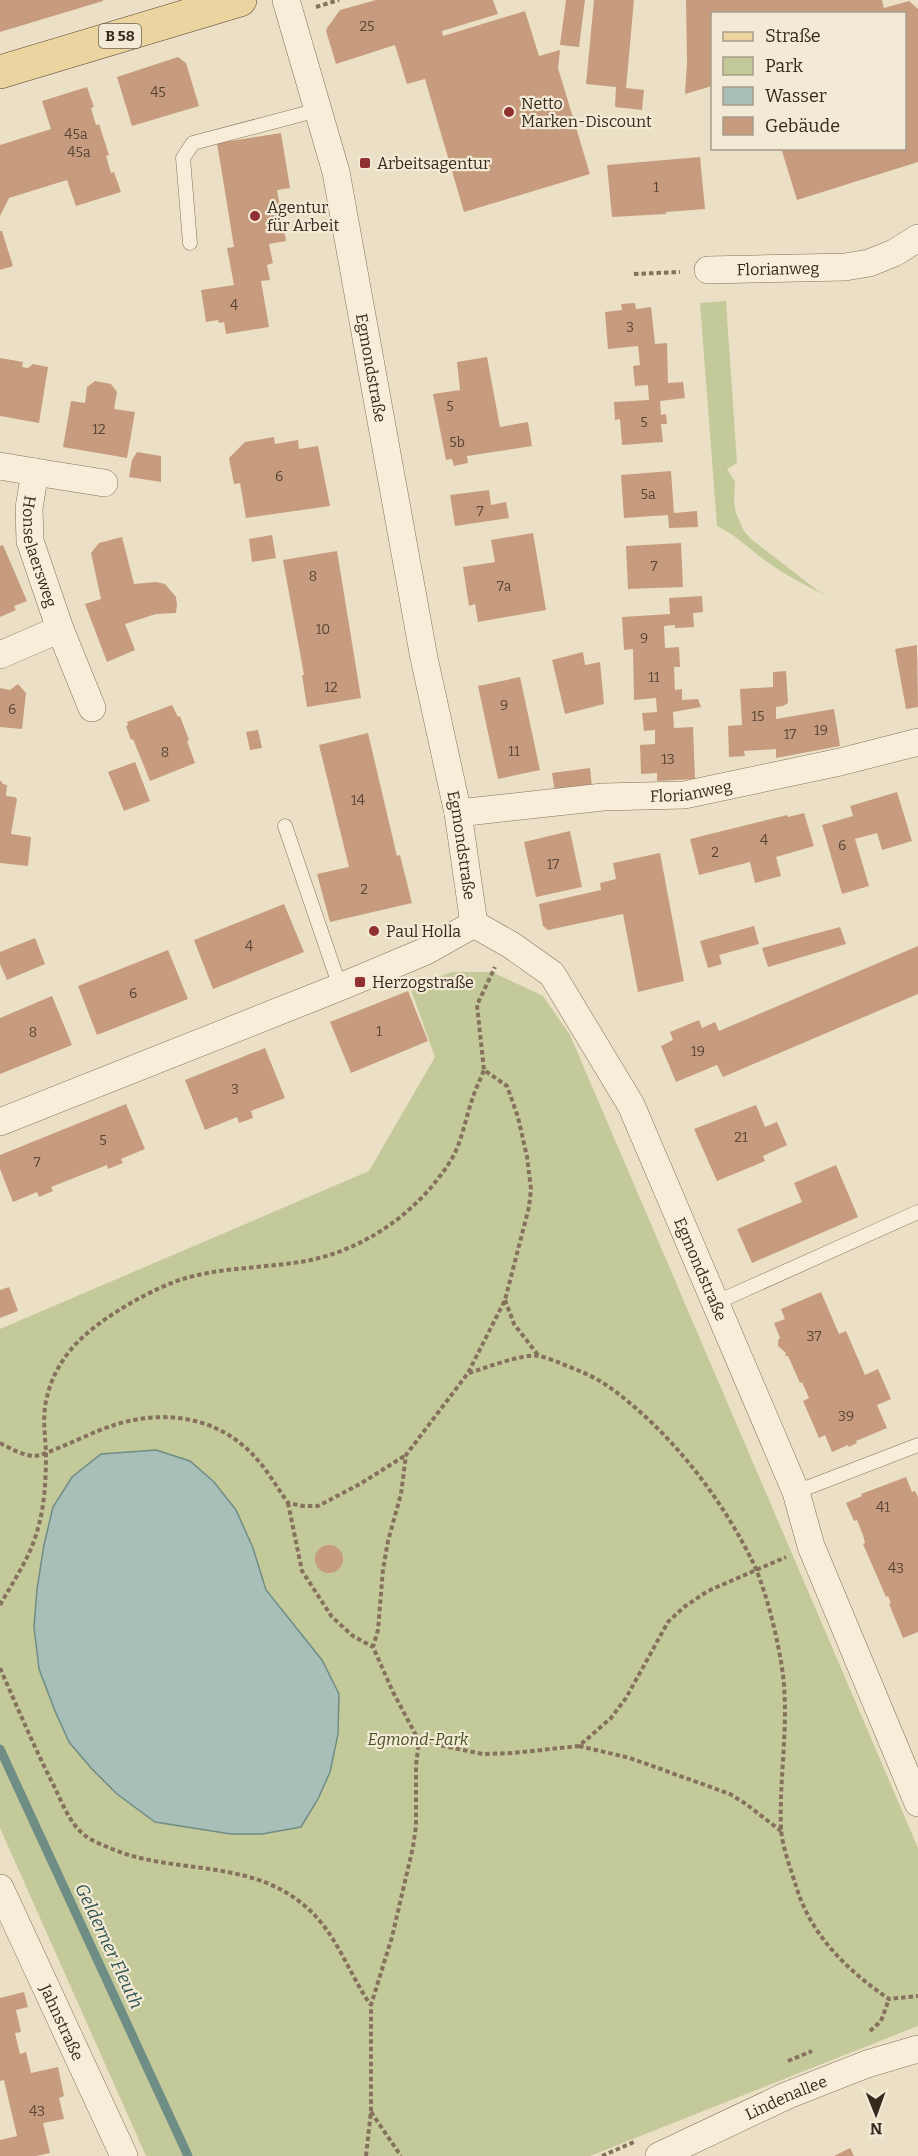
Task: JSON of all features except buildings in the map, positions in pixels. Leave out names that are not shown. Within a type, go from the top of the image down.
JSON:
[{"type":"main road","name":"B 58","points":[[0,72],[240,0]]},
{"type":"street","name":"Egmondstraße","points":[[286,0],[338,183],[424,658],[458,813],[474,924],[511,945],[552,974],[631,1105],[796,1492],[811,1546],[918,1803]]},
{"type":"street","name":"Florianweg","points":[[708,270],[845,267],[869,263],[894,253],[918,238]]},
{"type":"street","name":"Honselaersweg","points":[[0,466],[104,483]]},
{"type":"street","name":"Honselaersweg","points":[[35,472],[29,508],[30,541],[60,629],[92,708]]},
{"type":"street","name":"Honselaersweg","points":[[0,655],[60,629]]},
{"type":"street","name":"Florianweg","points":[[458,813],[603,797],[684,795],[840,762],[918,742]]},
{"type":"street","points":[[0,1122],[340,987],[426,951],[474,924]]},
{"type":"street","name":"Jahnstraße","points":[[0,1888],[124,2156]]},
{"type":"street","name":"Lindenallee","points":[[659,2156],[788,2095],[867,2064],[918,2049]]},
{"type":"lane","points":[[190,243],[183,158],[193,143],[318,110]]},
{"type":"lane","points":[[285,826],[340,987]]},
{"type":"lane","points":[[715,1303],[918,1212]]},
{"type":"lane","points":[[796,1492],[918,1444]]},
{"type":"path","points":[[634,274],[708,270]]},
{"type":"path","points":[[0,1605],[29,1554],[38,1528],[45,1489],[46,1397],[68,1353],[84,1336],[127,1306],[183,1279],[206,1273],[296,1263],[331,1256],[379,1232],[400,1217],[422,1196],[448,1165],[462,1134],[471,1101],[484,1070],[477,1005],[492,972],[511,945]]},
{"type":"path","points":[[288,1503],[318,1506],[360,1484],[406,1455],[468,1373],[505,1300],[523,1236],[531,1189],[527,1157],[518,1118],[507,1086],[484,1070]]},
{"type":"path","points":[[505,1300],[514,1324],[538,1355]]},
{"type":"path","points":[[468,1373],[538,1355],[582,1371],[608,1387],[640,1412],[703,1481],[729,1520],[756,1570],[775,1636],[783,1674],[785,1727],[781,1832],[796,1888],[807,1915],[819,1936],[866,1983],[890,1999],[918,1996]]},
{"type":"path","points":[[0,1443],[18,1452],[34,1456],[104,1428],[134,1420],[166,1418],[202,1422],[232,1438],[247,1448],[265,1469],[288,1503],[302,1571],[332,1617],[353,1636],[373,1647],[393,1692],[419,1741],[413,1847],[392,1937],[371,2005],[371,2111],[366,2156]]},
{"type":"path","points":[[373,1647],[378,1630],[383,1569],[401,1494],[406,1455]]},
{"type":"path","points":[[579,1746],[611,1718],[626,1698],[668,1622],[684,1607],[708,1591],[811,1546]]},
{"type":"path","points":[[0,1668],[43,1765],[72,1822],[81,1833],[97,1843],[140,1859],[221,1869],[242,1874],[264,1881],[291,1896],[306,1906],[322,1923],[371,2005]]},
{"type":"path","points":[[419,1741],[483,1754],[579,1746],[630,1758],[730,1794],[781,1832]]},
{"type":"path","points":[[371,2111],[401,2156]]},
{"type":"green space","points":[[726,301],[737,463],[727,469],[735,482],[736,513],[744,531],[751,539],[817,590],[831,598],[782,572],[717,526],[700,303]]},
{"type":"green space","name":"Egmond-Park","points":[[452,972],[492,972],[543,996],[570,1035],[918,1848],[918,2026],[590,2156],[146,2156],[0,1828],[0,1329],[369,1171],[435,1057],[410,987]]},
{"type":"water","points":[[156,1450],[190,1461],[214,1482],[236,1510],[253,1548],[266,1590],[322,1660],[339,1694],[338,1734],[330,1772],[318,1799],[301,1827],[262,1834],[231,1834],[155,1822],[117,1794],[91,1768],[69,1742],[55,1711],[39,1669],[34,1627],[37,1589],[53,1507],[72,1477],[101,1454]]},
{"type":"waterway","name":"Gelderner Fleuth","points":[[0,1749],[188,2156]]},
{"type":"place","name":"Netto Marken-Discount","points":[[509,112]]},
{"type":"place","name":"Arbeitsagentur","points":[[365,163]]},
{"type":"place","name":"Agentur für Arbeit","points":[[255,216]]},
{"type":"place","name":"Paul Holla","points":[[374,931]]},
{"type":"place","name":"Herzogstraße","points":[[360,982]]}]
